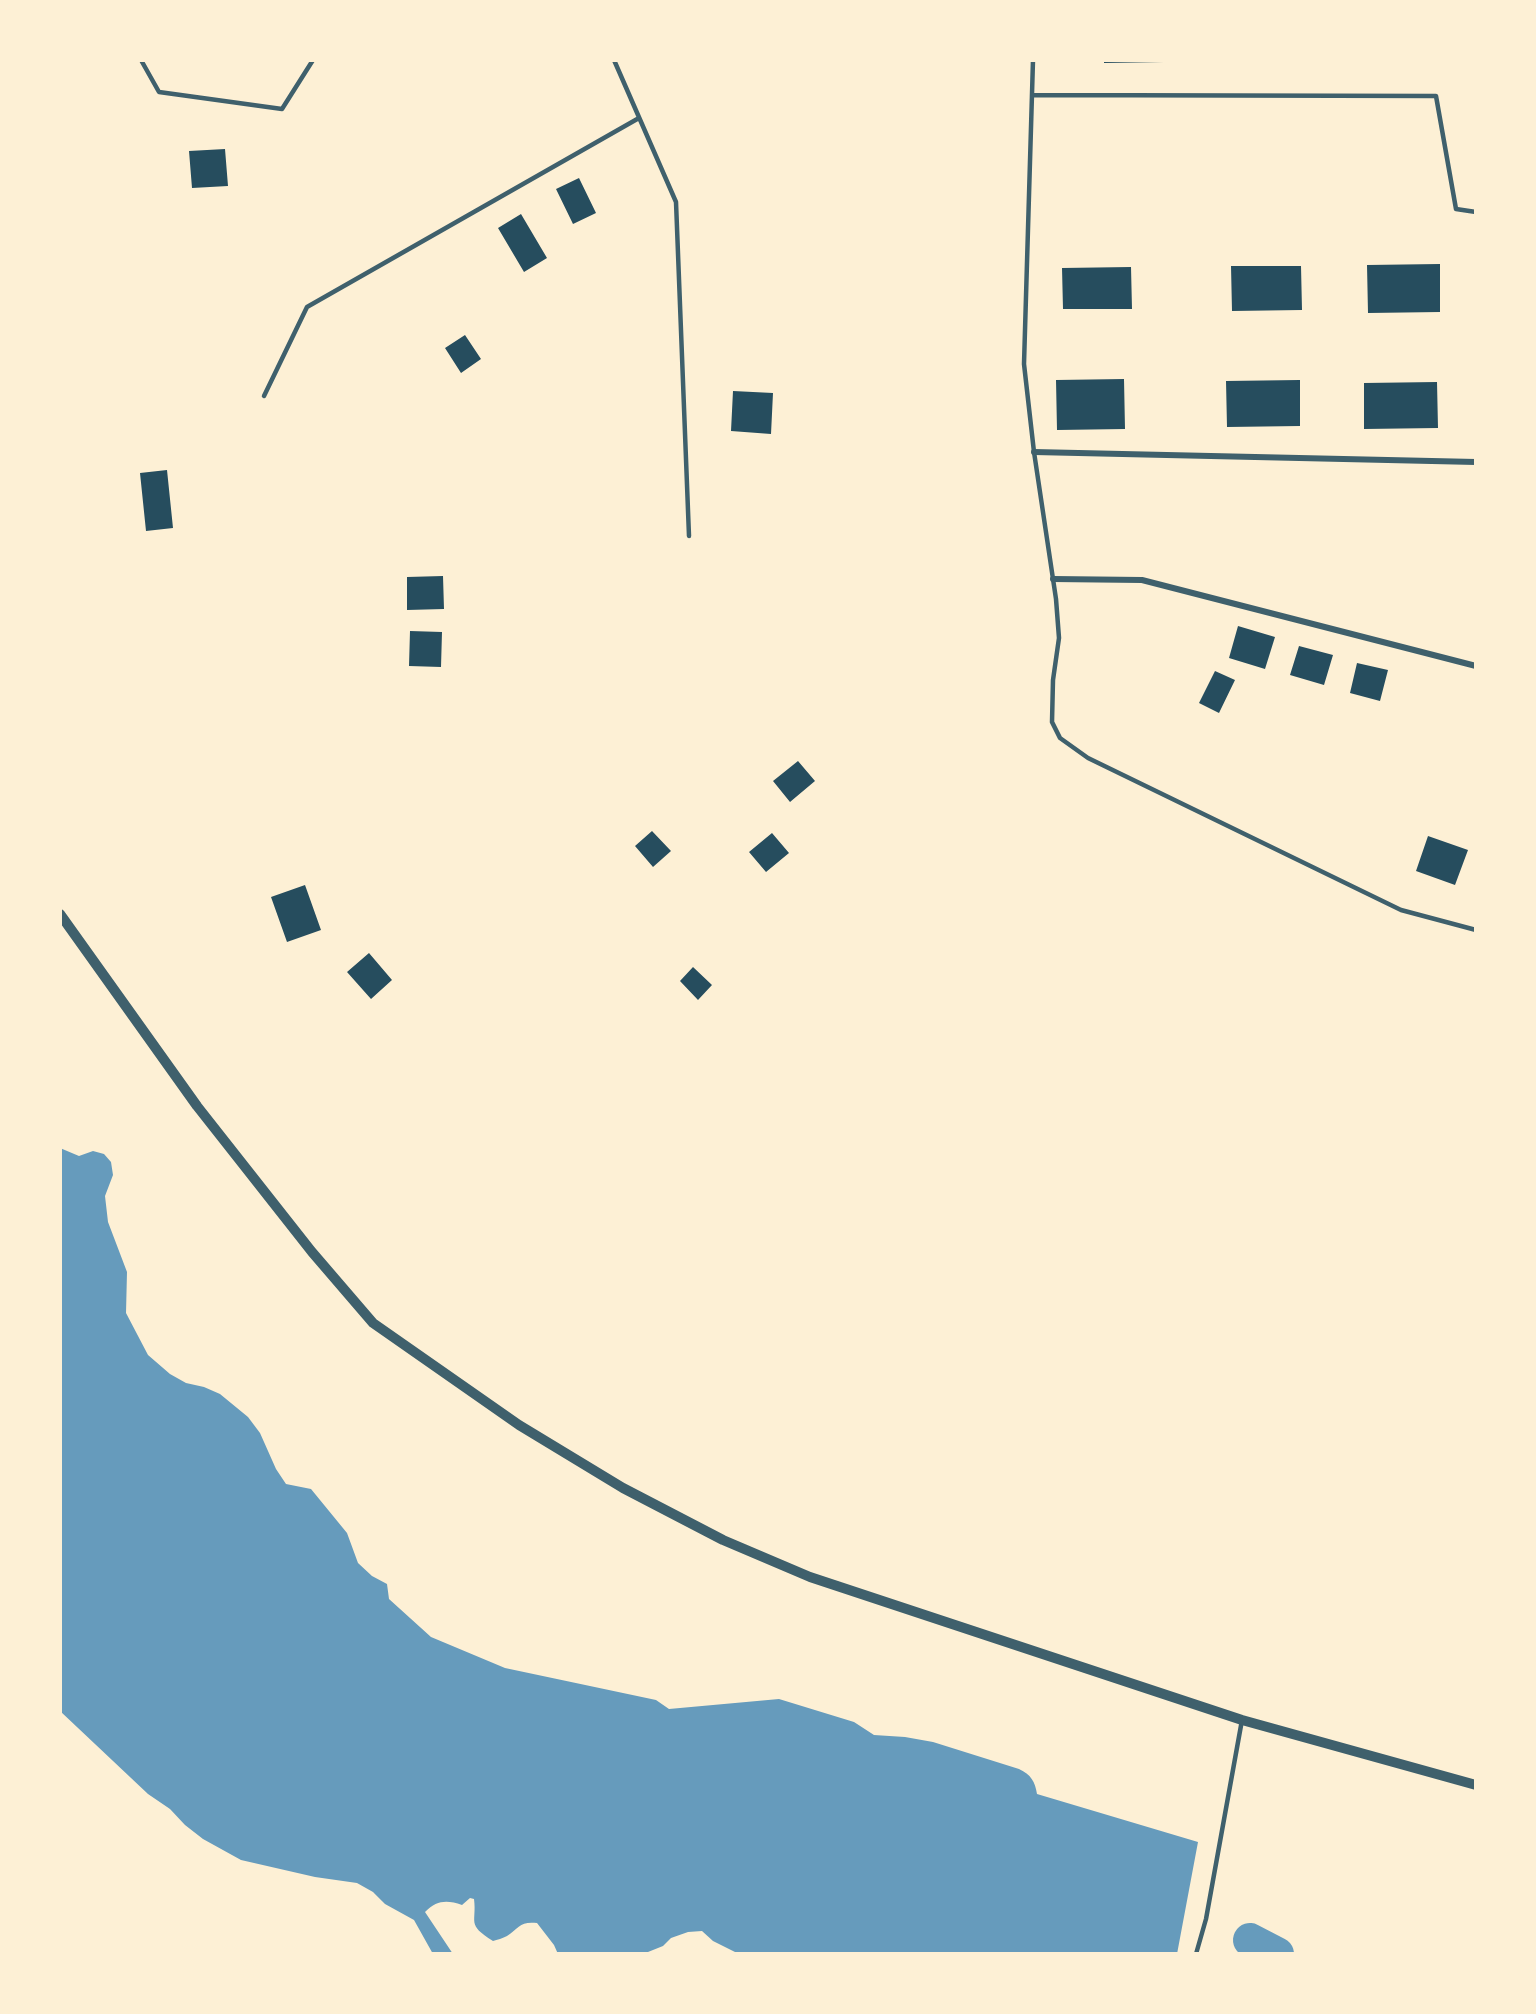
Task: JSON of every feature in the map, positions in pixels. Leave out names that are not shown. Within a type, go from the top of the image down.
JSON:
[{"type":"street","points":[[1034,452],[1476,462]]},
{"type":"street","points":[[1053,579],[1142,580],[1476,666]]},
{"type":"street","points":[[60,914],[197,1106],[312,1252],[373,1323],[519,1425],[633,1493],[723,1540],[810,1577],[1242,1720],[1476,1785]]},
{"type":"lane","points":[[141,60],[159,92],[282,108],[314,60]]},
{"type":"lane","points":[[614,60],[676,202],[689,536]]},
{"type":"lane","points":[[1033,60],[1024,364],[1059,638],[1053,680],[1052,722],[1060,738],[1088,758],[1401,910],[1476,930]]},
{"type":"lane","points":[[1032,95],[1436,96],[1456,208],[1476,212]]},
{"type":"lane","points":[[264,396],[307,307],[639,118]]},
{"type":"lane","points":[[1196,1954],[1206,1919],[1242,1720]]},
{"type":"water","points":[[60,1148],[79,1156],[93,1151],[104,1154],[111,1162],[113,1175],[105,1196],[108,1222],[127,1272],[126,1313],[148,1355],[170,1374],[186,1383],[220,1394],[248,1417],[260,1433],[276,1469],[286,1484],[311,1489],[347,1533],[358,1563],[372,1576],[387,1584],[389,1599],[431,1637],[505,1668],[656,1700],[669,1709],[779,1699],[854,1722],[874,1735],[933,1742],[1019,1769],[1032,1779],[1037,1794],[1198,1842],[1177,1954],[739,1954],[713,1941],[702,1931],[688,1932],[671,1938],[663,1946],[643,1954],[558,1954],[537,1923],[523,1924],[507,1936],[493,1941],[476,1927],[474,1899],[470,1898],[462,1905],[452,1902],[438,1903],[425,1912],[453,1954],[433,1954],[414,1920],[385,1904],[373,1892],[357,1883],[315,1877],[241,1860],[203,1839],[170,1809],[148,1794],[60,1711]]},
{"type":"building","points":[[1104,60],[1164,60],[1164,62],[1104,63]]},
{"type":"building","points":[[225,149],[228,186],[192,188],[189,151]]},
{"type":"building","points":[[579,178],[596,213],[573,224],[556,189]]},
{"type":"building","points":[[521,214],[547,258],[524,272],[498,228]]},
{"type":"building","points":[[1440,264],[1440,312],[1368,313],[1367,265]]},
{"type":"building","points":[[1231,266],[1301,266],[1302,310],[1232,311]]},
{"type":"building","points":[[1131,267],[1132,309],[1063,309],[1062,268]]},
{"type":"building","points":[[465,335],[481,359],[461,373],[445,348]]},
{"type":"building","points":[[1124,379],[1125,429],[1057,430],[1056,380]]},
{"type":"building","points":[[1300,380],[1300,426],[1227,427],[1226,381]]},
{"type":"building","points":[[1437,382],[1438,428],[1364,429],[1364,383]]},
{"type":"building","points":[[733,391],[773,393],[771,434],[731,431]]},
{"type":"building","points":[[167,470],[173,528],[146,531],[140,473]]},
{"type":"building","points":[[443,576],[444,609],[407,610],[407,577]]},
{"type":"building","points":[[1238,626],[1275,637],[1265,669],[1229,658]]},
{"type":"building","points":[[410,631],[442,632],[441,667],[409,666]]},
{"type":"building","points":[[1299,646],[1333,655],[1324,685],[1290,675]]},
{"type":"building","points":[[1357,663],[1388,670],[1380,701],[1350,693]]},
{"type":"building","points":[[1215,671],[1235,680],[1219,713],[1199,703]]},
{"type":"building","points":[[798,761],[815,781],[790,802],[773,781]]},
{"type":"building","points":[[652,831],[671,851],[653,867],[635,846]]},
{"type":"building","points":[[772,833],[789,853],[766,872],[749,852]]},
{"type":"building","points":[[1428,836],[1468,850],[1455,885],[1416,871]]},
{"type":"building","points":[[305,885],[321,930],[287,942],[271,897]]},
{"type":"building","points":[[369,953],[392,980],[371,999],[347,972]]},
{"type":"building","points":[[693,967],[712,985],[698,1000],[680,981]]},
{"type":"waterway","points":[[1250,1940],[1277,1954]]}]
